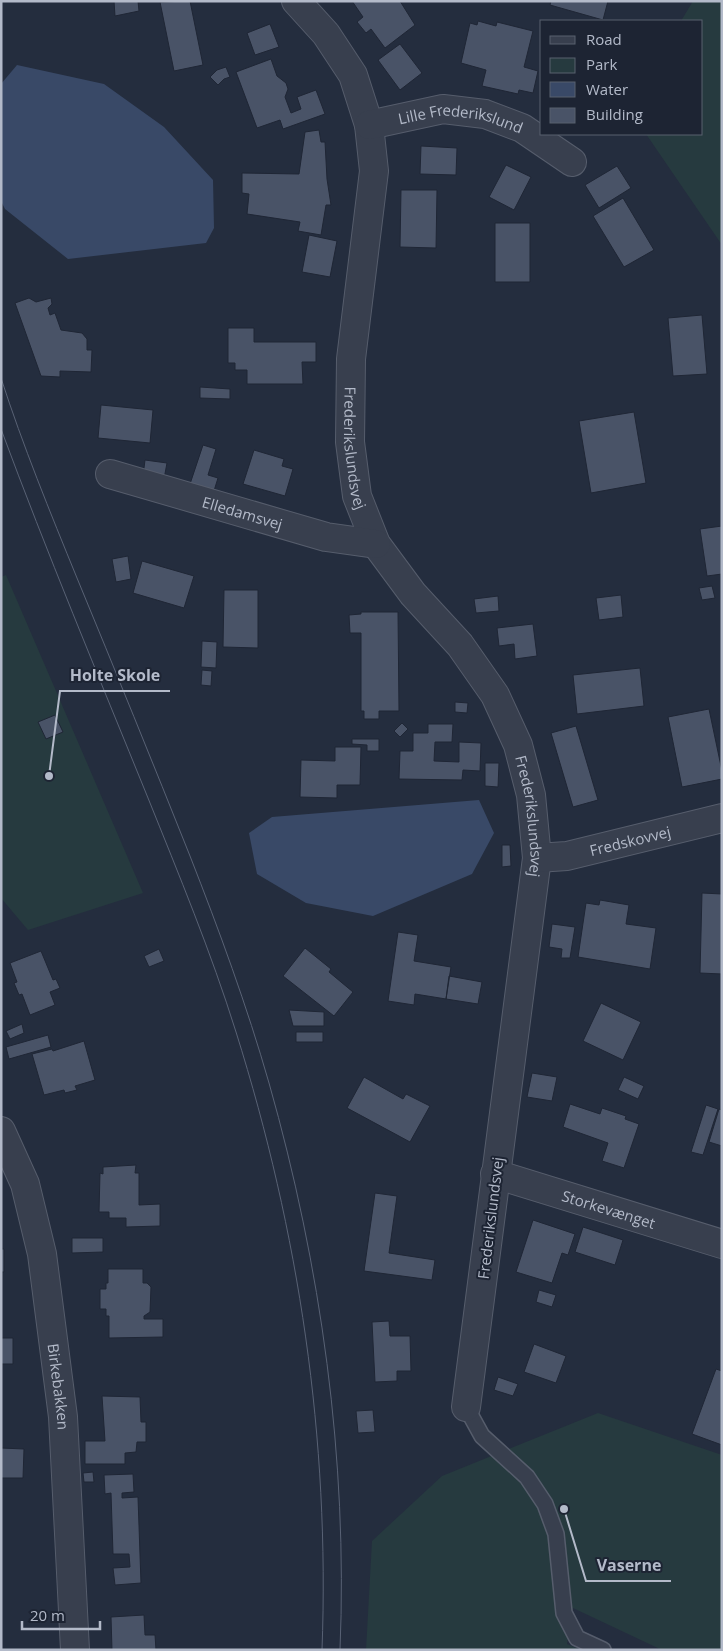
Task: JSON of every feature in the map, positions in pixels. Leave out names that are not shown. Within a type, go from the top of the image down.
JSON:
[{"type":"street","name":"Frederikslundsvej","points":[[296,1],[326,34],[353,75],[369,125],[374,171],[351,359],[350,442],[357,496],[376,544],[413,594],[460,646],[495,695],[518,745],[531,795],[537,858],[466,1406]]},
{"type":"street","name":"Lille Frederikslund","points":[[369,125],[443,109],[485,114],[522,128],[572,162]]},
{"type":"street","name":"Elledamsvej","points":[[110,474],[326,537],[376,544]]},
{"type":"street","name":"Fredskovvej","points":[[537,858],[567,856],[722,818]]},
{"type":"street","name":"Birkebakken","points":[[1,1130],[25,1184],[42,1254],[63,1417],[75,1650]]},
{"type":"street","name":"Storkevænget","points":[[495,1174],[722,1244]]},
{"type":"lane","name":"Frederikslundsvej","points":[[466,1406],[482,1436],[527,1477],[546,1504],[556,1534],[564,1613],[577,1638],[603,1650]]},
{"type":"green space","points":[[693,1],[722,1],[722,245],[647,135],[703,135],[703,20],[682,20]]},
{"type":"green space","points":[[6,575],[143,893],[28,930],[1,898],[1,577]]},
{"type":"green space","points":[[598,1413],[722,1455],[722,1650],[662,1650],[573,1608],[567,1644],[581,1650],[366,1650],[372,1541],[442,1476]]},
{"type":"water","points":[[17,65],[104,84],[164,127],[213,180],[214,228],[206,243],[68,259],[5,209],[1,201],[1,84]]},
{"type":"water","points":[[479,800],[494,833],[472,874],[373,916],[306,903],[257,874],[249,833],[272,817]]},
{"type":"building","points":[[114,1],[138,1],[139,11],[115,16]]},
{"type":"building","points":[[190,1],[203,65],[174,71],[160,2]]},
{"type":"building","points":[[352,1],[400,1],[415,25],[385,48],[371,29],[366,33],[357,22],[363,17]]},
{"type":"building","points":[[551,1],[608,1],[603,20],[550,5]]},
{"type":"building","points":[[478,21],[496,26],[497,22],[533,31],[524,67],[538,71],[533,93],[519,90],[518,94],[482,86],[486,70],[461,63],[470,23],[477,25]]},
{"type":"building","points":[[270,24],[279,47],[255,55],[247,33]]},
{"type":"building","points":[[400,44],[422,73],[400,90],[378,60]]},
{"type":"building","points":[[271,59],[277,76],[286,83],[288,89],[285,97],[291,113],[301,109],[297,97],[316,90],[325,114],[283,129],[280,120],[257,128],[236,72]]},
{"type":"building","points":[[226,67],[230,77],[224,79],[218,85],[210,77],[217,70]]},
{"type":"building","points":[[319,130],[321,142],[325,142],[327,179],[331,205],[326,205],[321,235],[298,231],[300,222],[247,214],[249,194],[242,193],[242,173],[299,174],[305,132]]},
{"type":"building","points":[[421,146],[457,148],[456,175],[420,174]]},
{"type":"building","points":[[506,165],[531,177],[514,210],[489,197]]},
{"type":"building","points":[[617,166],[631,188],[599,208],[585,185]]},
{"type":"building","points":[[401,190],[437,190],[436,248],[400,247]]},
{"type":"building","points":[[623,198],[654,250],[624,267],[593,216]]},
{"type":"building","points":[[495,223],[530,223],[530,282],[495,282]]},
{"type":"building","points":[[309,235],[337,241],[330,277],[302,272]]},
{"type":"building","points":[[29,298],[36,302],[51,298],[52,304],[48,308],[50,315],[55,313],[61,330],[82,333],[87,339],[87,350],[92,350],[91,372],[60,371],[60,377],[41,376],[15,303]]},
{"type":"building","points":[[702,315],[707,374],[673,376],[668,318]]},
{"type":"building","points":[[228,328],[254,328],[254,342],[316,342],[316,362],[302,362],[303,384],[247,384],[247,370],[235,370],[235,363],[228,363]]},
{"type":"building","points":[[200,387],[230,389],[230,399],[200,398]]},
{"type":"building","points":[[101,405],[153,410],[150,443],[98,438]]},
{"type":"building","points":[[634,412],[646,483],[591,493],[579,421]]},
{"type":"building","points":[[203,445],[216,449],[208,475],[218,478],[213,494],[189,487]]},
{"type":"building","points":[[254,450],[284,459],[282,466],[293,469],[285,496],[243,484]]},
{"type":"building","points":[[145,460],[167,463],[164,479],[143,476]]},
{"type":"building","points":[[722,526],[722,574],[707,576],[700,529]]},
{"type":"building","points":[[128,556],[131,579],[116,582],[112,559]]},
{"type":"building","points":[[142,561],[194,576],[184,608],[133,593]]},
{"type":"building","points":[[712,586],[715,598],[702,600],[699,588]]},
{"type":"building","points":[[224,590],[258,590],[258,648],[223,647]]},
{"type":"building","points":[[621,595],[623,617],[599,620],[596,598]]},
{"type":"building","points":[[498,596],[499,611],[476,613],[474,599]]},
{"type":"building","points":[[361,612],[398,612],[399,711],[379,711],[379,719],[364,719],[364,711],[361,711],[361,633],[350,633],[349,615],[361,614]]},
{"type":"building","points":[[533,624],[537,656],[515,659],[514,644],[499,646],[497,628]]},
{"type":"building","points":[[202,641],[217,642],[216,668],[201,667]]},
{"type":"building","points":[[640,668],[644,706],[577,714],[573,675]]},
{"type":"building","points":[[202,670],[212,671],[211,686],[201,685]]},
{"type":"building","points":[[455,702],[468,703],[467,713],[455,712]]},
{"type":"building","points":[[709,709],[722,779],[682,787],[668,717]]},
{"type":"building","points":[[55,715],[63,732],[46,739],[38,722]]},
{"type":"building","points":[[402,723],[408,729],[400,737],[394,731]]},
{"type":"building","points":[[428,724],[453,724],[452,742],[435,742],[434,761],[459,762],[459,742],[481,743],[480,771],[463,770],[462,780],[399,779],[400,751],[413,751],[413,733],[428,733]]},
{"type":"building","points":[[576,726],[598,800],[573,807],[551,733]]},
{"type":"building","points":[[352,739],[379,739],[379,751],[367,751],[367,745],[352,744]]},
{"type":"building","points":[[335,747],[361,747],[360,785],[337,785],[337,798],[300,797],[301,760],[335,761]]},
{"type":"building","points":[[485,763],[499,763],[498,787],[485,786]]},
{"type":"building","points":[[502,845],[510,845],[511,866],[502,867]]},
{"type":"building","points":[[702,893],[722,894],[722,974],[700,973]]},
{"type":"building","points":[[600,900],[629,905],[626,924],[656,928],[650,969],[578,957],[586,903],[599,905]]},
{"type":"building","points":[[552,924],[575,927],[570,958],[561,958],[562,949],[549,947]]},
{"type":"building","points":[[398,932],[418,935],[414,961],[451,967],[446,999],[415,994],[414,1005],[388,1001]]},
{"type":"building","points":[[305,948],[331,969],[329,972],[353,992],[334,1016],[283,976]]},
{"type":"building","points":[[159,949],[164,961],[149,967],[144,956]]},
{"type":"building","points":[[41,951],[53,980],[56,979],[60,988],[50,992],[55,1005],[30,1015],[22,994],[19,995],[14,983],[17,982],[10,963]]},
{"type":"building","points":[[449,976],[482,982],[478,1004],[446,999]]},
{"type":"building","points":[[601,1003],[641,1022],[623,1060],[583,1041]]},
{"type":"building","points":[[289,1010],[324,1012],[324,1026],[293,1026]]},
{"type":"building","points":[[22,1024],[24,1033],[10,1039],[6,1031]]},
{"type":"building","points":[[296,1032],[323,1032],[323,1042],[296,1042]]},
{"type":"building","points":[[48,1035],[51,1047],[9,1059],[6,1047]]},
{"type":"building","points":[[84,1041],[95,1080],[75,1086],[77,1090],[65,1093],[64,1090],[44,1095],[32,1054],[52,1049],[53,1051]]},
{"type":"building","points":[[532,1073],[557,1077],[552,1101],[527,1097]]},
{"type":"building","points":[[364,1077],[403,1099],[406,1094],[430,1106],[410,1142],[347,1108]]},
{"type":"building","points":[[624,1077],[644,1086],[638,1099],[618,1090]]},
{"type":"building","points":[[570,1104],[600,1114],[602,1108],[626,1116],[625,1119],[639,1124],[624,1168],[602,1161],[608,1143],[563,1127]]},
{"type":"building","points":[[706,1105],[718,1109],[703,1155],[691,1152]]},
{"type":"building","points":[[719,1109],[722,1110],[722,1146],[709,1142]]},
{"type":"building","points":[[136,1165],[135,1173],[139,1173],[139,1205],[160,1204],[160,1226],[126,1227],[126,1218],[109,1218],[109,1212],[99,1212],[100,1173],[103,1174],[103,1167]]},
{"type":"building","points":[[375,1193],[397,1196],[389,1253],[435,1260],[432,1280],[364,1271]]},
{"type":"building","points":[[533,1220],[575,1234],[568,1255],[562,1253],[552,1283],[516,1272]]},
{"type":"building","points":[[583,1227],[623,1240],[615,1265],[575,1252]]},
{"type":"building","points":[[72,1238],[103,1238],[103,1252],[72,1253]]},
{"type":"building","points":[[1,1249],[4,1249],[4,1272],[1,1272]]},
{"type":"building","points":[[108,1269],[143,1269],[143,1283],[147,1283],[151,1287],[150,1312],[144,1316],[144,1319],[163,1319],[163,1337],[109,1338],[109,1316],[106,1316],[106,1309],[100,1309],[100,1289],[106,1289]]},
{"type":"building","points":[[539,1290],[556,1295],[552,1307],[536,1302]]},
{"type":"building","points":[[389,1321],[390,1336],[410,1336],[411,1371],[397,1371],[397,1381],[375,1382],[372,1322]]},
{"type":"building","points":[[1,1338],[13,1338],[13,1364],[1,1364]]},
{"type":"building","points":[[534,1344],[566,1356],[556,1383],[524,1372]]},
{"type":"building","points":[[716,1369],[722,1371],[722,1445],[692,1434]]},
{"type":"building","points":[[498,1377],[518,1384],[513,1396],[494,1390]]},
{"type":"building","points":[[102,1396],[140,1397],[141,1422],[146,1422],[146,1442],[137,1442],[136,1452],[125,1453],[125,1464],[85,1464],[85,1441],[105,1441]]},
{"type":"building","points":[[373,1410],[375,1432],[358,1433],[356,1411]]},
{"type":"building","points":[[1,1448],[24,1449],[23,1478],[1,1478]]},
{"type":"building","points":[[93,1472],[94,1482],[84,1482],[83,1473]]},
{"type":"building","points":[[133,1474],[134,1492],[122,1493],[122,1498],[138,1497],[141,1583],[115,1585],[113,1568],[130,1567],[129,1554],[113,1554],[111,1493],[105,1494],[104,1475]]},
{"type":"building","points":[[144,1615],[145,1635],[155,1635],[156,1650],[112,1650],[111,1617]]},
{"type":"tram line","points":[[1,378],[18,429],[47,504],[190,856],[242,997],[269,1083],[303,1222],[327,1364],[335,1435],[340,1507],[340,1650]]},
{"type":"tram line","points":[[1,429],[205,943],[236,1032],[258,1107],[277,1183],[306,1337],[315,1414],[321,1493],[323,1571],[322,1650]]},
{"type":"place","name":"Holte Skole","points":[[49,776]]},
{"type":"place","name":"Vaserne","points":[[564,1509]]}]
